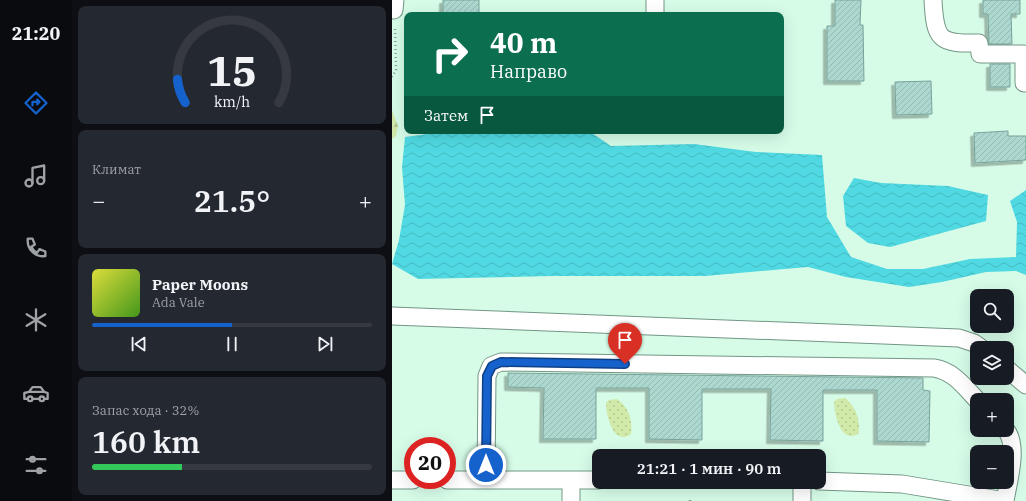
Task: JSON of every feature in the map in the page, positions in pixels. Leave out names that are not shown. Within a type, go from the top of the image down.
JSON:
[{"type":"street","points":[[655,0],[655,12]]},
{"type":"street","points":[[933,0],[934,22],[937,33],[946,40],[958,43],[979,43],[980,54],[1024,54],[1024,83]]},
{"type":"street","points":[[392,316],[960,338],[970,343]]},
{"type":"street","points":[[486,480],[487,376],[492,366],[501,362],[934,368],[944,369],[952,374],[970,393]]},
{"type":"street","points":[[1014,375],[1026,385]]},
{"type":"street","points":[[826,481],[902,484],[1005,501],[1012,445],[1010,437]]},
{"type":"street","points":[[392,480],[404,480]]},
{"type":"street","points":[[456,480],[592,480]]},
{"type":"street","points":[[571,480],[571,501]]},
{"type":"street","points":[[802,489],[802,501]]},
{"type":"path","points":[[392,77],[396,70],[395,5]]},
{"type":"green space","points":[[392,110],[398,126],[396,136],[392,139]]},
{"type":"green space","points":[[845,398],[855,409],[858,418],[859,433],[853,436],[848,435],[840,427],[834,408],[834,402],[837,399]]},
{"type":"green space","points":[[617,399],[625,406],[631,419],[631,434],[625,437],[620,436],[612,428],[606,409],[606,403],[609,400]]},
{"type":"water","points":[[427,134],[593,134],[611,146],[694,144],[756,152],[822,155],[827,217],[851,257],[887,269],[923,269],[970,259],[1016,257],[1017,222],[1010,201],[1026,190],[1026,275],[1016,271],[986,272],[942,282],[909,287],[846,277],[808,267],[705,276],[552,276],[418,279],[392,264],[399,240],[405,205],[402,167],[405,137]]},
{"type":"water","points":[[854,178],[881,183],[948,186],[988,195],[986,221],[890,247],[868,243],[846,226],[843,196]]},
{"type":"building","points":[[443,0],[479,0],[479,12],[443,12]]},
{"type":"building","points":[[835,0],[861,0],[860,25],[863,25],[864,81],[827,81],[827,26],[835,26]]},
{"type":"building","points":[[983,0],[1020,0],[1020,14],[1011,14],[1012,44],[989,44],[988,14],[983,14]]},
{"type":"building","points":[[990,64],[1010,64],[1010,87],[990,87]]},
{"type":"building","points":[[931,81],[932,114],[896,115],[895,82]]},
{"type":"building","points":[[1008,131],[1008,136],[1026,136],[1026,160],[975,163],[974,133]]},
{"type":"building","points":[[508,373],[923,378],[923,390],[930,391],[929,442],[877,441],[877,390],[823,390],[823,441],[770,440],[771,389],[702,389],[702,440],[649,439],[649,388],[596,388],[596,439],[543,439],[544,388],[508,387]]},
{"type":"route","points":[[486,465],[487,376],[492,366],[501,362],[625,364]]}]
